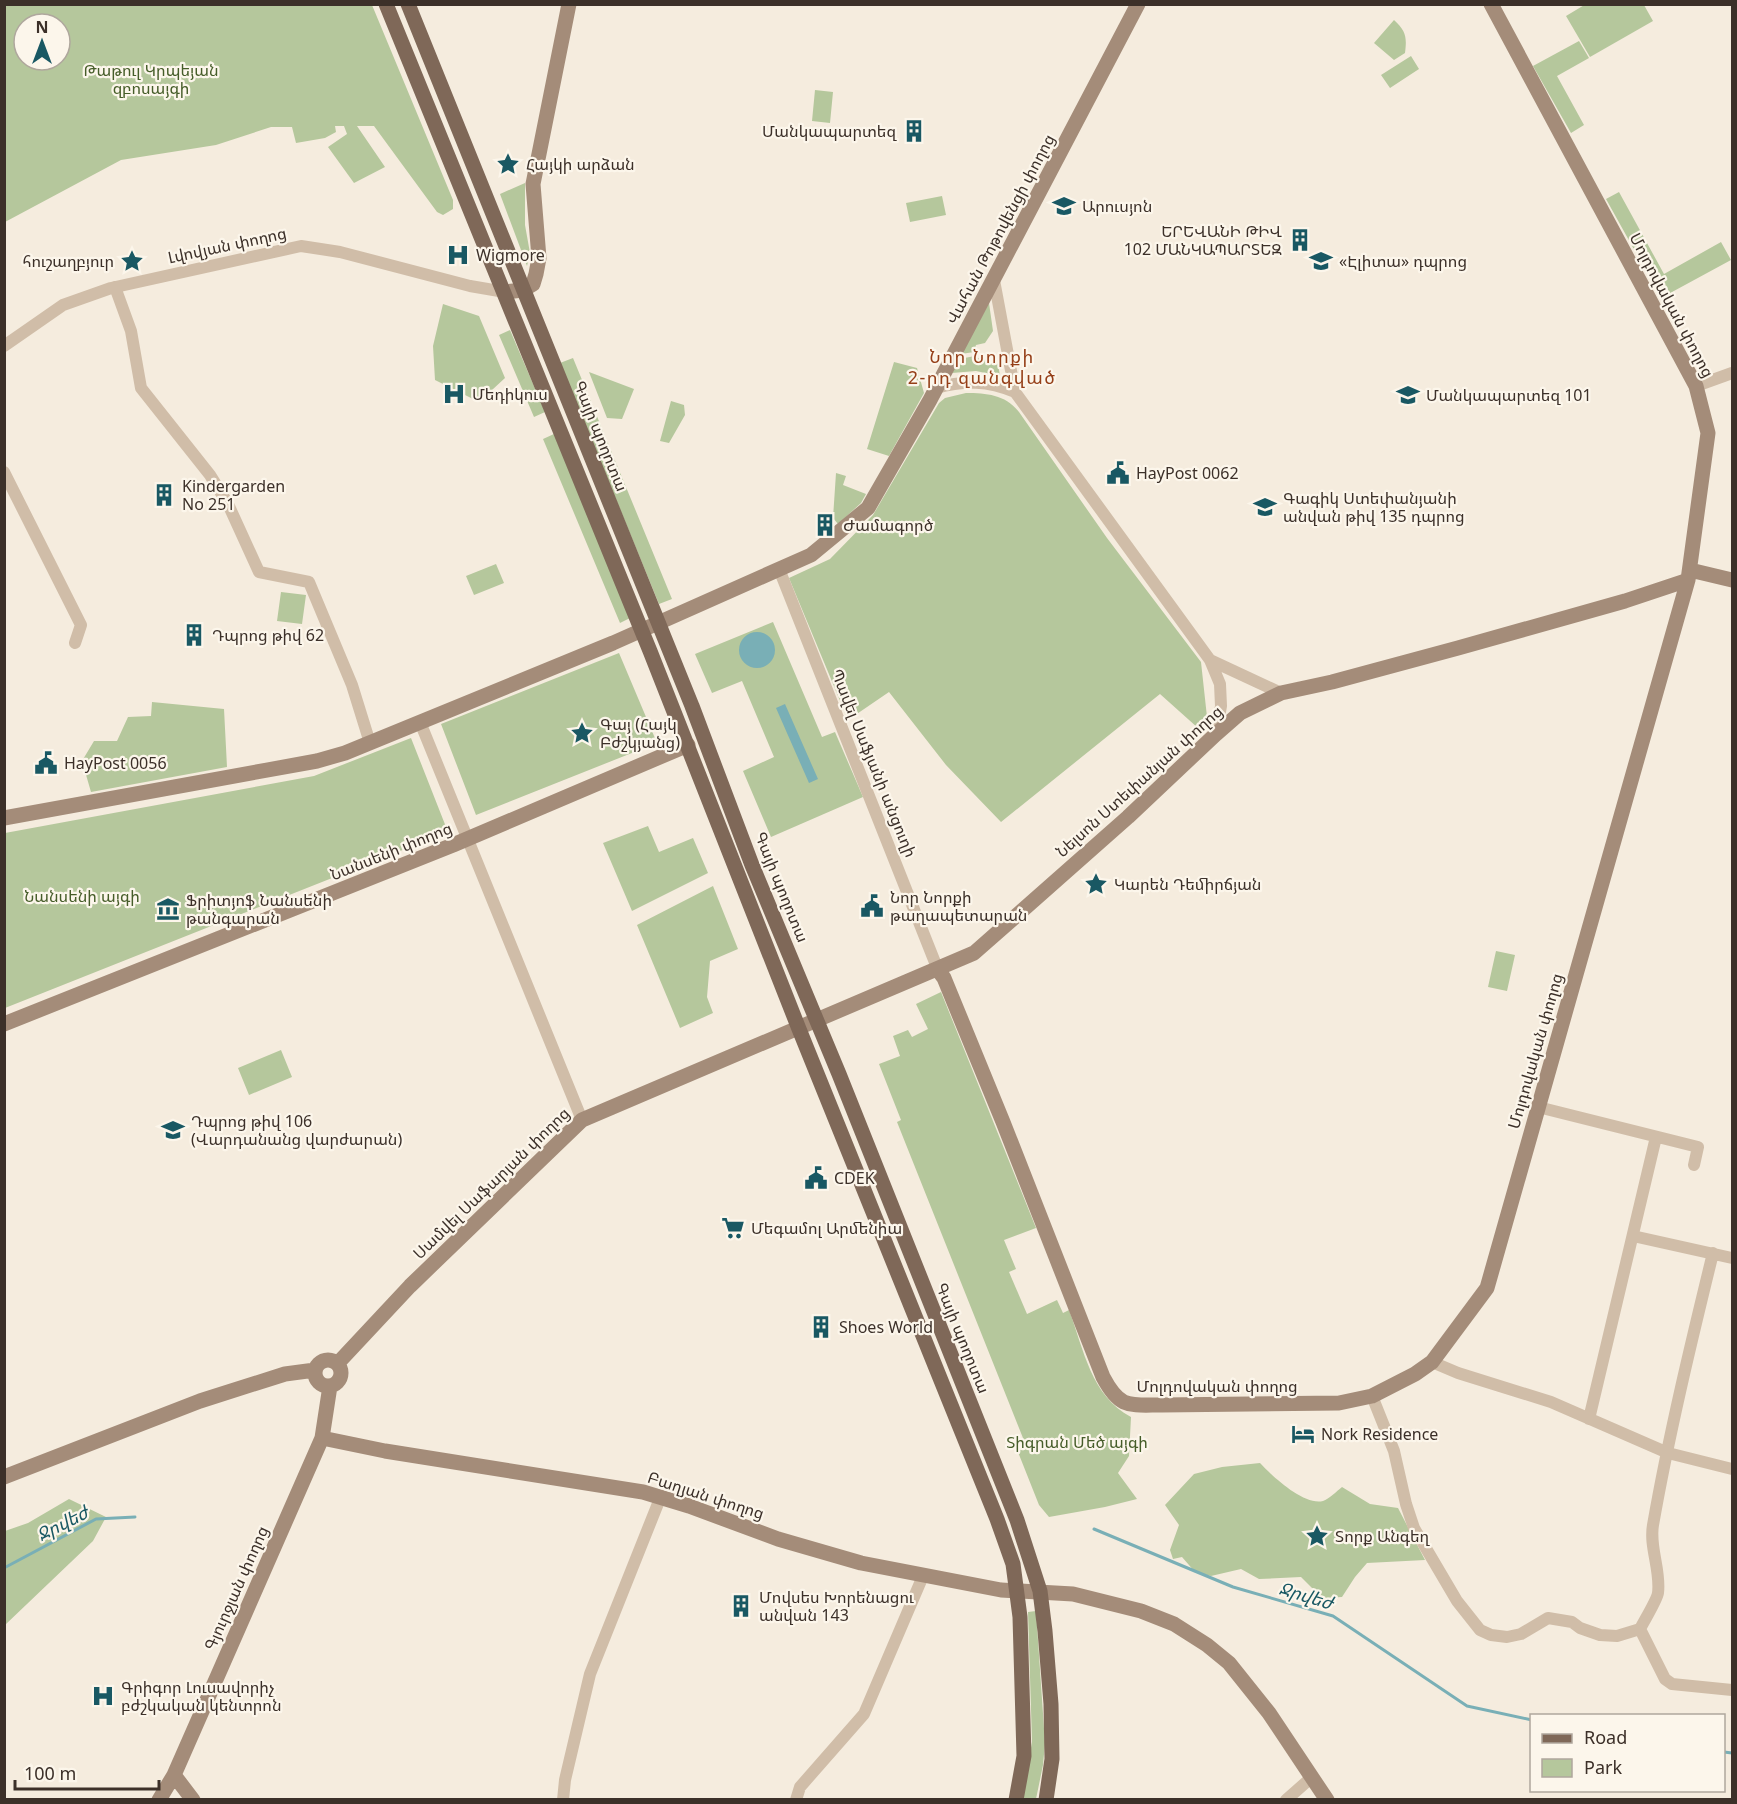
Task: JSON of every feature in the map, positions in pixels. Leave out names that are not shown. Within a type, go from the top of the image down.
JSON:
[{"type":"main road","points":[[386,4],[688,745],[799,1029],[972,1453],[1012,1564],[1020,1617],[1024,1722],[1024,1756],[1016,1800]]},
{"type":"main road","name":"Գայի պողոտա","points":[[408,4],[1017,1520],[1040,1591],[1045,1631],[1051,1704],[1052,1760],[1046,1800]]},
{"type":"street","points":[[505,292],[523,290],[532,284],[536,274],[539,258],[532,183],[569,4]]},
{"type":"street","name":"Վահան Թոթովենցի փողոց","points":[[658,624],[812,555],[867,508],[936,388],[1138,4]]},
{"type":"street","name":"Մոլդովական փողոց","points":[[938,970],[944,978],[1003,1122],[1103,1377],[1112,1394],[1122,1402],[1138,1405],[1339,1403],[1372,1396],[1415,1374],[1432,1362],[1487,1288],[1689,575],[1708,433],[1696,386],[1491,4]]},
{"type":"street","name":"Լվովյան փողոց","points":[[4,346],[63,305],[115,286],[301,246],[340,252],[470,286],[505,292]]},
{"type":"street","points":[[994,280],[1015,392],[1210,660],[1220,684],[1221,706],[1216,734]]},
{"type":"street","points":[[115,286],[131,331],[141,388],[210,475],[228,504],[259,572],[309,582],[352,685],[370,743]]},
{"type":"street","points":[[1696,386],[1732,373]]},
{"type":"street","points":[[936,388],[970,381],[987,382],[1015,392]]},
{"type":"street","points":[[4,472],[81,625],[75,643]]},
{"type":"street","name":"Պավել Սաֆյանի անցուղի","points":[[779,569],[938,970]]},
{"type":"street","points":[[1689,575],[1732,580]]},
{"type":"street","name":"Նելսոն Ստեփանյան փողոց","points":[[817,1021],[974,953],[1128,817],[1216,734],[1240,714],[1281,693],[1332,682],[1458,648],[1625,600],[1689,575]]},
{"type":"street","points":[[4,818],[318,761],[370,743],[658,624]]},
{"type":"street","points":[[1210,660],[1281,693]]},
{"type":"street","points":[[420,722],[582,1120]]},
{"type":"street","name":"Նանսենի փողոց","points":[[4,1024],[467,839],[688,745]]},
{"type":"street","name":"Սամվել Սաֆարյան փողոց","points":[[338,1364],[410,1286],[582,1120],[817,1021]]},
{"type":"street","points":[[1539,1107],[1698,1147],[1694,1165]]},
{"type":"street","points":[[1589,1419],[1656,1137]]},
{"type":"street","points":[[1633,1236],[1732,1258]]},
{"type":"street","points":[[1372,1396],[1394,1451],[1414,1528],[1457,1601],[1480,1630],[1491,1635],[1507,1637],[1521,1634],[1548,1618],[1572,1622],[1580,1628],[1600,1635],[1617,1636],[1640,1629],[1658,1596],[1659,1580],[1652,1529],[1713,1253]]},
{"type":"street","points":[[326,1360],[338,1364],[341,1371],[340,1379],[330,1386],[318,1382],[315,1370],[319,1363],[326,1360]]},
{"type":"street","points":[[1432,1362],[1458,1373],[1551,1402],[1668,1453],[1732,1469]]},
{"type":"street","points":[[4,1477],[200,1401],[285,1374],[315,1370]]},
{"type":"street","name":"Գյուրջյան փողոց","points":[[159,1800],[174,1775],[322,1438],[330,1386]]},
{"type":"street","name":"Բաղյան փողոց","points":[[322,1438],[385,1451],[661,1496],[778,1539],[861,1563],[989,1588],[1086,1597],[1141,1611],[1174,1624],[1207,1645],[1229,1663],[1253,1691],[1327,1800]]},
{"type":"street","points":[[563,1800],[565,1780],[590,1674],[661,1496]]},
{"type":"street","points":[[796,1800],[800,1787],[864,1714],[923,1575]]},
{"type":"street","points":[[1640,1629],[1665,1679],[1672,1683],[1732,1690]]},
{"type":"street","points":[[174,1775],[193,1800]]},
{"type":"street","points":[[1286,1800],[1312,1777]]},
{"type":"green space","name":"Թաթուլ Կրպեյան զբոսայգի","points":[[5,4],[372,5],[453,200],[453,209],[443,215],[437,212],[374,126],[357,126],[385,167],[354,183],[328,147],[347,134],[344,126],[335,126],[336,132],[325,138],[296,143],[292,127],[271,127],[216,145],[121,160],[5,222]]},
{"type":"green space","points":[[1586,4],[1644,5],[1653,21],[1590,57],[1566,16]]},
{"type":"green space","points":[[1394,20],[1403,31],[1406,43],[1405,53],[1394,60],[1374,43]]},
{"type":"green space","points":[[1579,41],[1589,58],[1557,76],[1584,125],[1571,133],[1533,66]]},
{"type":"green space","points":[[1411,56],[1419,69],[1390,88],[1381,75]]},
{"type":"green space","points":[[815,90],[833,92],[830,123],[812,121]]},
{"type":"green space","points":[[525,183],[525,225],[530,253],[527,266],[500,194]]},
{"type":"green space","points":[[1619,192],[1664,274],[1721,242],[1731,260],[1661,298],[1606,199]]},
{"type":"green space","points":[[942,196],[946,215],[910,222],[906,203]]},
{"type":"green space","points":[[989,303],[993,331],[985,343],[976,345],[974,352],[961,354]]},
{"type":"green space","points":[[443,304],[479,316],[505,378],[479,402],[435,380],[433,346]]},
{"type":"green space","points":[[510,330],[545,412],[534,417],[499,335]]},
{"type":"green space","points":[[975,356],[981,360],[989,358],[998,364],[1000,376],[976,371],[952,373],[959,359]]},
{"type":"green space","points":[[573,358],[672,599],[659,604],[560,363]]},
{"type":"green space","points":[[894,362],[917,368],[924,393],[889,456],[867,449]]},
{"type":"green space","points":[[589,372],[634,389],[622,419],[607,418]]},
{"type":"green space","points":[[966,393],[996,396],[1014,406],[1019,412],[1107,538],[1201,662],[1207,717],[1198,728],[1160,694],[1001,822],[946,765],[889,692],[848,720],[789,578],[830,559],[873,515],[939,403],[945,398]]},
{"type":"green space","points":[[671,401],[684,405],[685,415],[669,443],[660,441]]},
{"type":"green space","points":[[554,434],[630,618],[620,623],[543,439]]},
{"type":"green space","points":[[836,473],[846,476],[843,485],[866,494],[861,503],[838,524],[833,518]]},
{"type":"green space","points":[[496,564],[504,583],[474,595],[466,576]]},
{"type":"green space","points":[[281,592],[306,595],[302,624],[277,621]]},
{"type":"green space","points":[[773,622],[822,737],[835,732],[863,797],[771,837],[743,771],[774,757],[742,681],[712,693],[695,654]]},
{"type":"green space","points":[[619,653],[657,743],[476,815],[441,724]]},
{"type":"green space","points":[[152,702],[224,709],[227,767],[91,792],[82,761],[94,741],[117,741],[128,717],[151,716]]},
{"type":"green space","name":"Նանսենի այգի","points":[[411,738],[448,832],[5,1008],[5,833],[314,776]]},
{"type":"green space","points":[[648,826],[659,852],[693,838],[708,873],[632,911],[603,843]]},
{"type":"green space","points":[[713,886],[738,949],[710,961],[707,997],[713,1013],[680,1028],[637,925]]},
{"type":"green space","points":[[1496,951],[1515,955],[1507,991],[1488,987]]},
{"type":"green space","name":"Տիգրան Մեծ այգի","points":[[941,992],[1036,1228],[1004,1240],[1016,1269],[1009,1272],[1027,1314],[1057,1300],[1063,1313],[1069,1310],[1085,1356],[1098,1384],[1117,1408],[1131,1417],[1129,1456],[1118,1473],[1137,1499],[1049,1517],[1039,1505],[1016,1447],[1025,1443],[897,1122],[901,1120],[879,1064],[900,1056],[893,1036],[908,1030],[912,1037],[928,1029],[916,1004]]},
{"type":"green space","points":[[281,1050],[292,1077],[249,1095],[238,1068]]},
{"type":"green space","points":[[1260,1463],[1289,1489],[1307,1499],[1323,1501],[1342,1487],[1370,1504],[1398,1508],[1425,1560],[1367,1563],[1342,1597],[1322,1598],[1301,1577],[1259,1579],[1241,1569],[1211,1576],[1195,1572],[1182,1557],[1173,1559],[1170,1550],[1179,1525],[1165,1505],[1194,1474],[1222,1467]]},
{"type":"green space","points":[[69,1499],[106,1517],[93,1541],[5,1625],[5,1531],[28,1523]]},
{"type":"green space","points":[[1036,1611],[1045,1743],[1036,1799],[1022,1800],[1032,1742],[1028,1612]]},
{"type":"water","points":[[757,632],[770,637],[775,650],[770,663],[757,668],[744,663],[739,650],[744,637]]},
{"type":"water","points":[[785,704],[818,779],[809,783],[776,708]]},
{"type":"waterway","name":"Ջրվեժ","points":[[4,1568],[96,1519],[135,1517]]},
{"type":"waterway","name":"Ջրվեժ","points":[[1094,1529],[1233,1587],[1333,1616],[1467,1706],[1530,1720]]},
{"type":"waterway","name":"Ջրվեժ","points":[[1725,1752],[1732,1753]]},
{"type":"place","name":"Մանկապարտեզ","points":[[914,131]]},
{"type":"place","name":"Հայկի արձան","points":[[508,164]]},
{"type":"place","name":"Արուսյոն","points":[[1064,206]]},
{"type":"place","name":"ԵՐԵՎԱՆԻ ԹԻՎ 102 ՄԱՆԿԱՊԱՐՏԵԶ","points":[[1300,240]]},
{"type":"place","name":"Wigmore","points":[[458,255]]},
{"type":"place","name":"հուշաղբյուր","points":[[132,261]]},
{"type":"place","name":"«Էլիտա» դպրոց","points":[[1321,261]]},
{"type":"place","name":"Մեդիկուս","points":[[454,394]]},
{"type":"place","name":"Մանկապարտեզ 101","points":[[1408,395]]},
{"type":"place","name":"HayPost 0062","points":[[1118,473]]},
{"type":"place","name":"Kindergarden No 251","points":[[164,495]]},
{"type":"place","name":"Գագիկ Ստեփանյանի անվան թիվ 135 դպրոց","points":[[1265,507]]},
{"type":"place","name":"Ժամագործ","points":[[825,525]]},
{"type":"place","name":"Դպրոց թիվ 62","points":[[194,635]]},
{"type":"place","name":"Գայ (Հայկ Բժշկյանց)","points":[[582,733]]},
{"type":"place","name":"HayPost 0056","points":[[46,763]]},
{"type":"place","name":"Կարեն Դեմիրճյան","points":[[1096,884]]},
{"type":"place","name":"Նոր Նորքի թաղապետարան","points":[[872,906]]},
{"type":"place","name":"Ֆրիտյոֆ Նանսենի թանգարան","points":[[168,909]]},
{"type":"place","name":"Դպրոց թիվ 106 (Վարդանանց վարժարան)","points":[[173,1130]]},
{"type":"place","name":"CDEK","points":[[816,1178]]},
{"type":"place","name":"Մեգամոլ Արմենիա","points":[[733,1228]]},
{"type":"place","name":"Shoes World","points":[[821,1327]]},
{"type":"place","name":"Nork Residence","points":[[1303,1434]]},
{"type":"place","name":"Տորք Անգեղ","points":[[1317,1536]]},
{"type":"place","name":"Մովսես Խորենացու անվան 143","points":[[741,1606]]},
{"type":"place","name":"Գրիգոր Լուսավորիչ բժշկական կենտրոն","points":[[103,1696]]},
{"type":"district","name":"Նոր Նորքի 2-րդ զանգված","points":[[982,366]]}]
